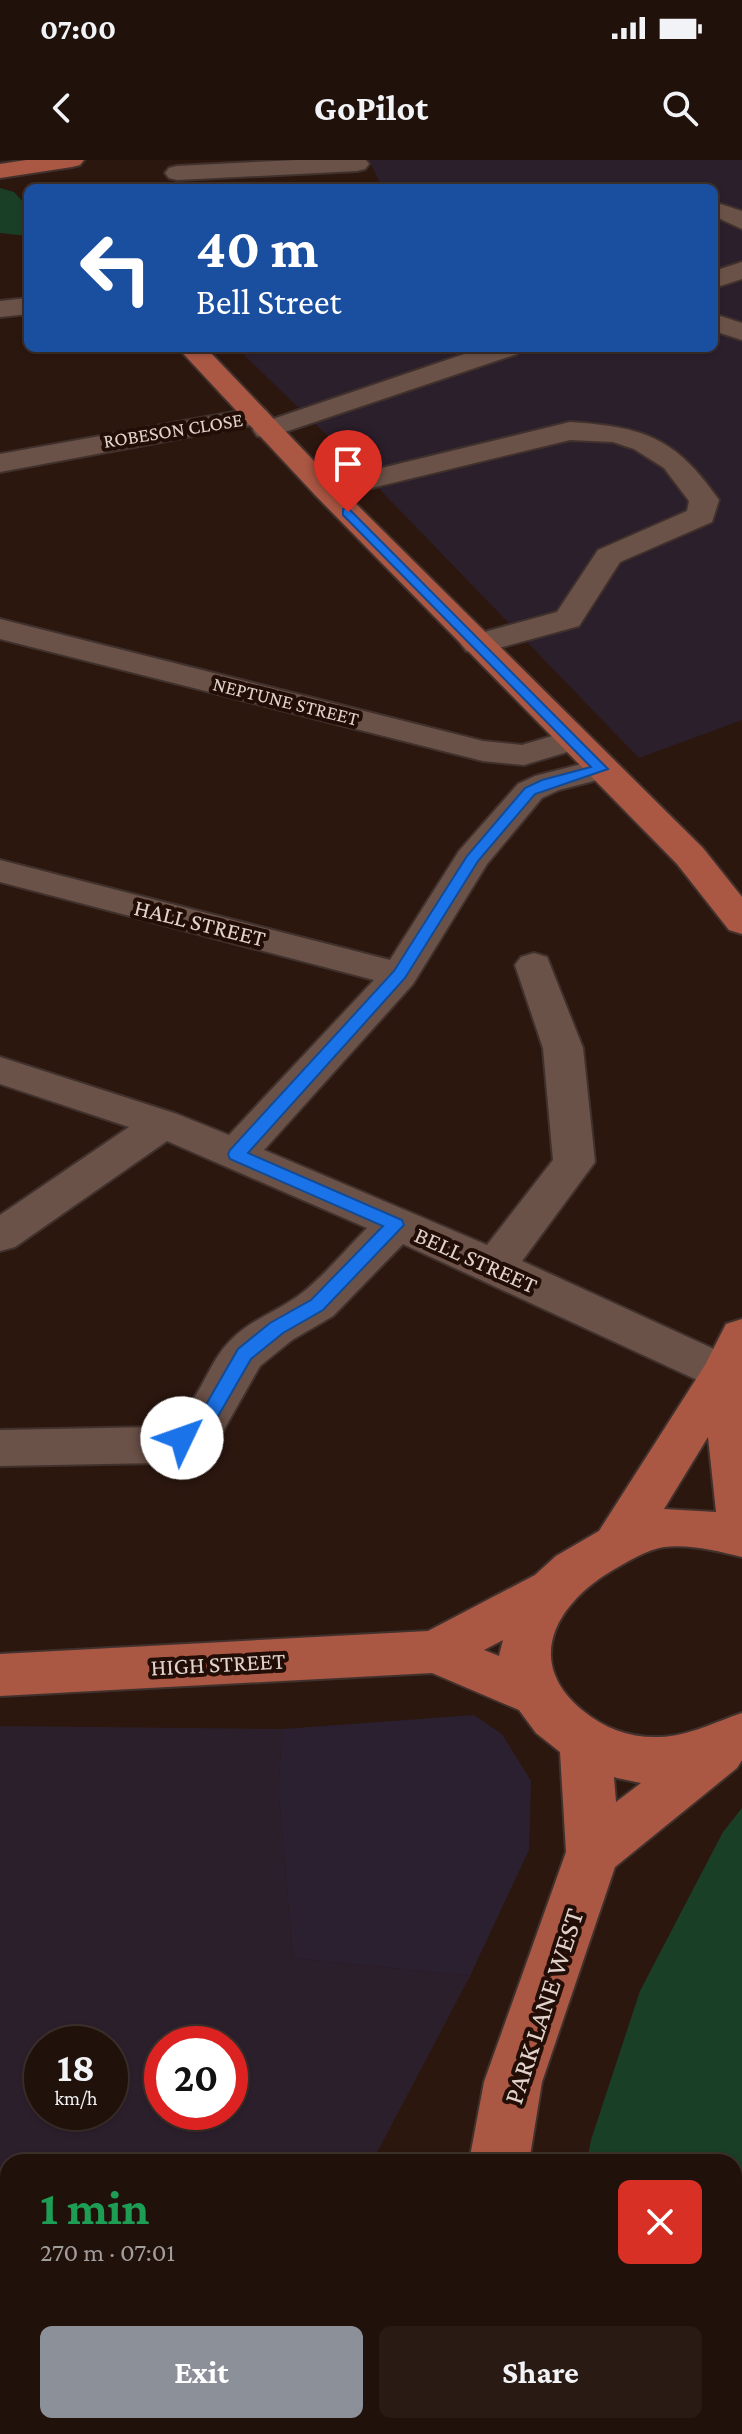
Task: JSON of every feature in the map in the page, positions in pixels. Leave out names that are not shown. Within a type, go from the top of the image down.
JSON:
[{"type":"main road","points":[[8,166],[72,160]]},
{"type":"main road","points":[[8,166],[31,184]]},
{"type":"main road","points":[[195,352],[477,644],[690,856],[742,922]]},
{"type":"main road","points":[[733,1355],[742,1528]]},
{"type":"main road","points":[[616,1545],[733,1355]]},
{"type":"main road","name":"HIGH STREET","points":[[0,1675],[435,1652],[552,1589],[578,1568],[616,1545],[660,1528],[696,1527],[742,1538]]},
{"type":"main road","points":[[552,1589],[523,1654],[535,1694],[561,1724],[619,1758],[663,1760],[738,1738]]},
{"type":"main road","name":"HIGH STREET","points":[[435,1652],[535,1694]]},
{"type":"main road","points":[[593,1852],[738,1738]]},
{"type":"main road","name":"PARK LANE WEST","points":[[500,2154],[513,2082],[593,1852],[585,1740]]},
{"type":"street","points":[[177,173],[259,165],[357,164]]},
{"type":"street","points":[[718,210],[742,222]]},
{"type":"street","points":[[718,279],[742,270]]},
{"type":"street","points":[[0,309],[24,306]]},
{"type":"street","points":[[718,323],[742,332]]},
{"type":"street","name":"ROBESON CLOSE","points":[[0,463],[82,434],[194,431],[262,423],[493,352]]},
{"type":"street","points":[[326,490],[570,431],[616,434],[644,443],[674,462],[704,500],[701,516],[609,556],[568,619],[477,644]]},
{"type":"street","name":"NEPTUNE STREET","points":[[0,629],[483,751],[524,755],[572,740]]},
{"type":"street","points":[[236,1154],[400,975],[472,859],[530,791],[547,783],[601,769]]},
{"type":"street","name":"HALL STREET","points":[[0,871],[400,975]]},
{"type":"street","points":[[494,1266],[574,1162],[563,1048],[534,965]]},
{"type":"street","name":"BELL STREET","points":[[0,1070],[163,1124],[494,1266],[733,1355]]},
{"type":"street","points":[[0,1236],[163,1124]]},
{"type":"street","points":[[0,1448],[156,1445],[182,1438],[206,1420],[244,1354],[276,1328],[317,1305],[396,1225]]},
{"type":"shaded area","points":[[369,160],[742,160],[742,720],[639,758],[333,441],[241,352],[718,352],[718,184],[381,184]]},
{"type":"shaded area","points":[[474,1715],[502,1734],[531,1781],[529,1850],[470,1976],[293,1958],[278,1786],[283,1729]]},
{"type":"shaded area","points":[[0,1726],[283,1729],[278,1786],[293,1958],[470,1976],[376,2154],[0,2154]]},
{"type":"green space","points":[[0,188],[14,192],[24,203],[24,236],[0,233]]},
{"type":"green space","points":[[742,1808],[742,2154],[588,2154],[640,1991],[723,1832]]},
{"type":"route","points":[[182,1438],[206,1420],[244,1354],[276,1328],[317,1305],[396,1225],[236,1154],[400,975],[472,859],[530,791],[547,783],[601,769],[348,512]]}]
